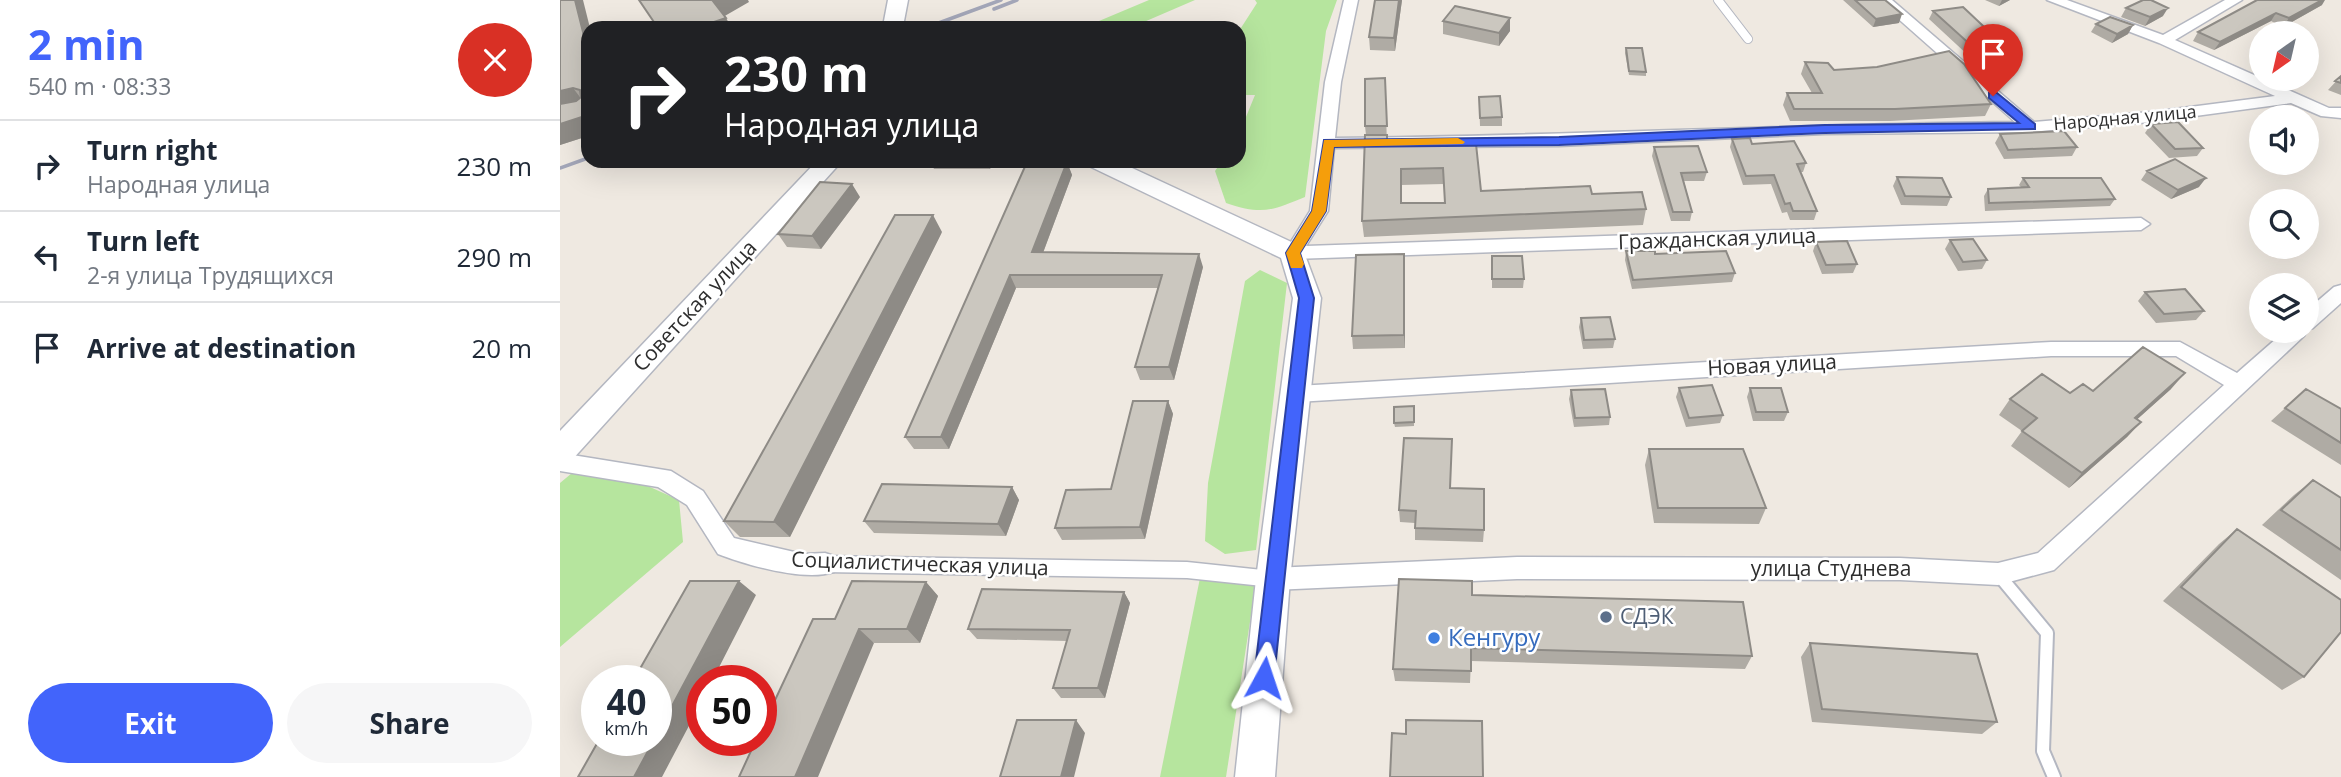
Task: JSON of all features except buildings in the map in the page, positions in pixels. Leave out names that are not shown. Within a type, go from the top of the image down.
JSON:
[{"type":"main road","points":[[894,21],[898,0]]},
{"type":"main road","name":"Советская улица","points":[[560,452],[824,168]]},
{"type":"main road","points":[[1112,168],[1293,253],[1307,298],[1273,579],[1255,777]]},
{"type":"street","points":[[1293,253],[1319,211],[1333,82],[1351,0]]},
{"type":"street","points":[[1884,0],[2030,127]]},
{"type":"street","points":[[2054,0],[2164,40],[2292,98],[2334,113]]},
{"type":"street","points":[[2164,40],[2235,0]]},
{"type":"street","name":"Народная улица","points":[[1328,143],[1559,141],[1825,129],[2030,127],[2165,115],[2292,98]]},
{"type":"street","name":"Гражданская улица","points":[[1293,253],[2141,224]]},
{"type":"street","points":[[2319,311],[2341,292]]},
{"type":"street","name":"улица Студнева","points":[[1273,579],[1517,568],[1900,569],[1998,574],[2045,562],[2284,343]]},
{"type":"street","name":"Новая улица","points":[[1297,394],[2051,349],[2180,349],[2238,384]]},
{"type":"street","name":"Социалистическая улица","points":[[560,462],[663,478],[695,498],[726,547],[803,565],[1187,570],[1273,579]]},
{"type":"lane","points":[[1718,0],[1748,38]]},
{"type":"lane","points":[[1998,574],[2047,633],[2043,751],[2054,777]]},
{"type":"green space","points":[[1149,0],[1195,0],[1146,21],[1099,21]]},
{"type":"green space","points":[[1255,0],[1337,0],[1326,31],[1305,197],[1266,210],[1226,203],[1215,171],[1217,168],[1246,168],[1246,117],[1255,95],[1246,95],[1245,21],[1257,3]]},
{"type":"green space","points":[[1260,270],[1287,283],[1256,550],[1225,554],[1205,541],[1208,483],[1245,281]]},
{"type":"green space","points":[[572,473],[641,483],[679,500],[683,542],[560,647],[560,483]]},
{"type":"green space","points":[[1200,578],[1256,583],[1226,777],[1160,777]]},
{"type":"railway","points":[[944,21],[1001,0]]},
{"type":"railway","points":[[994,9],[1017,0]]},
{"type":"railway","points":[[560,168],[581,160]]},
{"type":"slow traffic","points":[[1297,264],[1293,253],[1319,211],[1328,143],[1458,142]]},
{"type":"place","name":"СДЭК","points":[[1606,617]]},
{"type":"place","name":"Кенгуру","points":[[1434,638]]},
{"type":"route","points":[[1264,678],[1273,579],[1307,298],[1293,253],[1319,211],[1328,143],[1559,141],[1825,129],[2030,127],[1993,96]]}]
